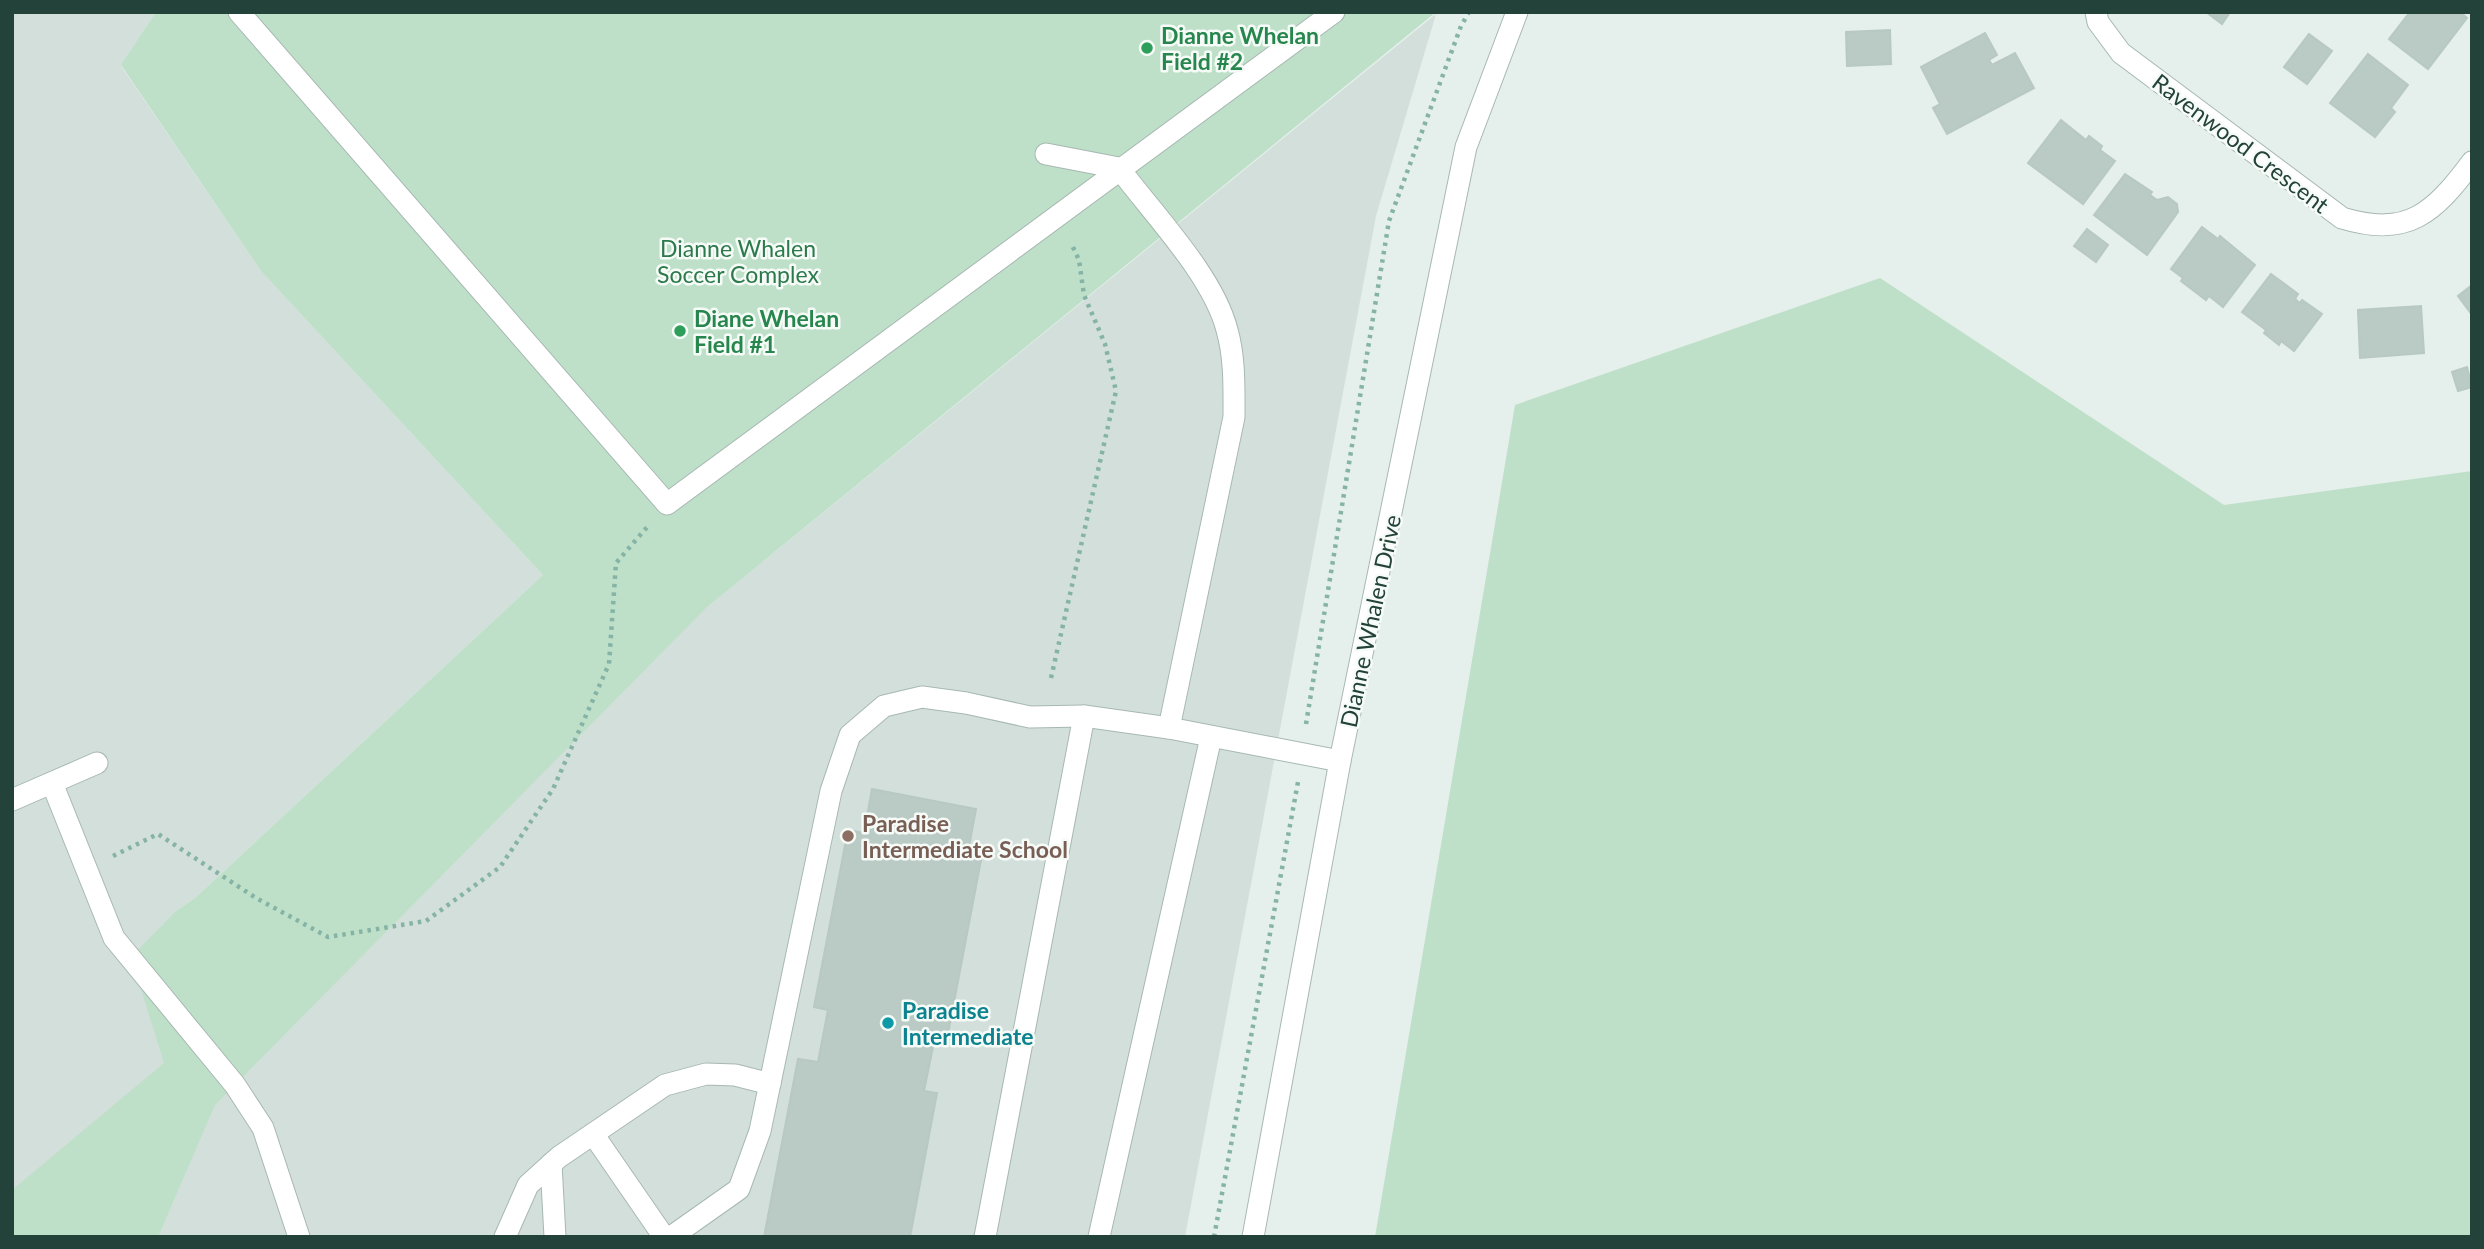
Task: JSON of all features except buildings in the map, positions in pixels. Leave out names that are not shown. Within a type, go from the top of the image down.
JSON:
[{"type":"street","points":[[239,12],[667,504],[1334,12]]},
{"type":"street","name":"Dianne Whalen Drive","points":[[1253,1237],[1340,761],[1466,147],[1517,12]]},
{"type":"street","name":"Ravenwood Crescent","points":[[2096,12],[2098,22],[2121,53],[2342,218],[2382,226],[2402,224],[2420,217],[2450,192],[2472,162]]},
{"type":"street","points":[[1046,154],[1119,168],[1202,275],[1227,328],[1234,373],[1234,416],[1169,728]]},
{"type":"street","points":[[671,1237],[739,1189],[760,1131],[831,792],[850,735],[884,706],[922,697],[965,702],[1030,717],[1084,716],[1169,728],[1340,761]]},
{"type":"street","points":[[985,1237],[1084,716]]},
{"type":"street","points":[[1099,1237],[1211,737]]},
{"type":"street","points":[[12,800],[97,763]]},
{"type":"street","points":[[52,783],[114,938],[235,1085],[263,1128],[299,1237]]},
{"type":"street","points":[[505,1237],[528,1185],[551,1164],[665,1085],[706,1074],[735,1075],[771,1083]]},
{"type":"street","points":[[593,1134],[664,1237]]},
{"type":"street","points":[[551,1164],[555,1237]]},
{"type":"path","points":[[1214,1237],[1293,816],[1389,221],[1461,26],[1469,12]]},
{"type":"path","points":[[1051,678],[1116,391],[1105,344],[1084,295],[1079,260],[1057,214]]},
{"type":"path","points":[[86,868],[159,834],[256,898],[328,937],[426,921],[500,867],[553,789],[609,664],[616,563],[667,504]]},
{"type":"shaded area","name":"Paradise Intermediate School","points":[[12,12],[156,12],[121,66],[261,271],[543,575],[195,898],[176,911],[163,928],[706,608],[1436,14],[1376,216],[1185,1237],[111,1237],[12,1190]]},
{"type":"green space","name":"Dianne Whalen Soccer Complex","points":[[156,12],[1436,12],[706,608],[215,1105],[158,1237],[12,1237],[12,1190],[164,1063],[131,957],[176,911],[195,898],[543,575],[261,271],[121,65]]},
{"type":"green space","points":[[1880,278],[2224,505],[2472,471],[2472,1237],[1375,1237],[1515,405]]},
{"type":"place","name":"Dianne Whelan Field #2","points":[[1147,48]]},
{"type":"place","name":"Diane Whelan Field #1","points":[[680,331]]},
{"type":"place","name":"Paradise Intermediate School","points":[[848,836]]},
{"type":"place","name":"Paradise Intermediate","points":[[888,1023]]}]
